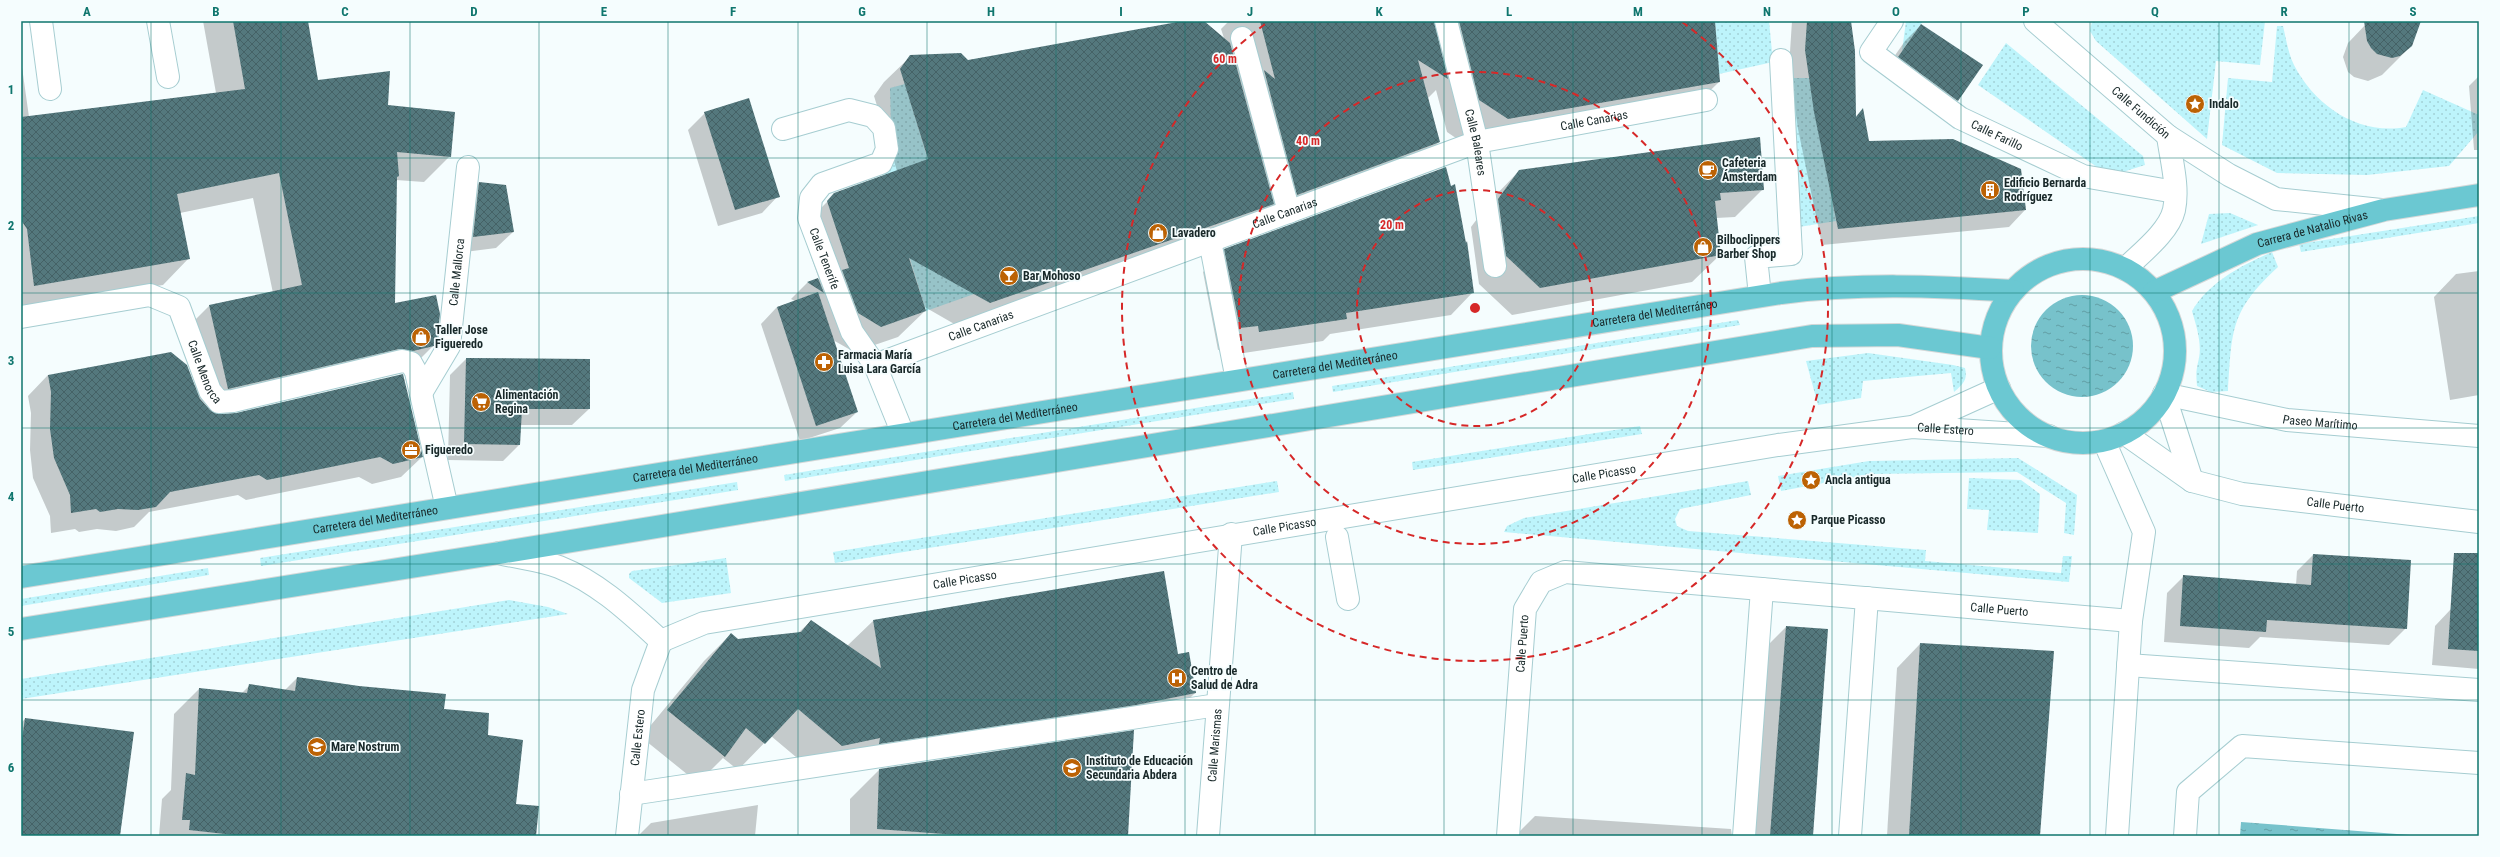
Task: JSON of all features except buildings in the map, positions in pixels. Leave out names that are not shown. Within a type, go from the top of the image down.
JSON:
[{"type":"highway","name":"Carrera de Natalio Rivas","points":[[2154,292],[2257,244],[2384,210],[2479,195]]},
{"type":"highway","points":[[2068,260],[2097,260],[2125,269],[2140,278],[2154,292],[2168,314],[2175,341],[2174,369],[2164,394],[2147,417],[2124,433],[2104,441],[2073,443],[2049,436],[2031,427],[2015,413],[1999,388],[1992,369],[1990,348],[1993,329],[1999,312],[2012,291],[2026,278],[2042,268],[2068,260]]},
{"type":"highway","name":"Carretera del Mediterráneo","points":[[21,577],[1760,296],[1821,288],[1925,285],[2012,291]]},
{"type":"highway","points":[[21,629],[499,553],[1812,336],[1898,335],[1990,348]]},
{"type":"street","points":[[41,21],[50,89]]},
{"type":"street","points":[[158,21],[168,77]]},
{"type":"street","name":"Calle Baleares","points":[[1446,21],[1476,142],[1495,266]]},
{"type":"street","name":"Calle Farillo","points":[[1892,21],[1870,52],[1960,118],[2083,176],[2175,192]]},
{"type":"street","name":"Calle Fundición","points":[[2035,21],[2168,136],[2175,192],[2174,211],[2158,238],[2125,269]]},
{"type":"street","points":[[1242,38],[1289,212]]},
{"type":"street","points":[[1760,296],[1756,257],[1791,254],[1781,60]]},
{"type":"street","name":"Calle Canarias","points":[[875,365],[1476,142],[1706,100]]},
{"type":"street","name":"Calle Tenerife","points":[[783,129],[850,110],[873,116],[884,128],[887,149],[880,163],[822,184],[810,198],[810,218],[852,332],[875,365],[903,434]]},
{"type":"street","points":[[2168,136],[2229,174],[2276,199],[2384,210]]},
{"type":"street","name":"Calle Mallorca","points":[[421,394],[449,346],[468,167]]},
{"type":"street","points":[[1210,241],[1237,380]]},
{"type":"street","name":"Calle Menorca","points":[[21,317],[150,295],[179,306],[210,391],[219,402],[233,401],[402,361],[411,363],[416,372],[421,394]]},
{"type":"street","name":"Calle Estero","points":[[1912,427],[1999,388]]},
{"type":"street","points":[[421,394],[447,508]]},
{"type":"street","points":[[2164,394],[2192,481]]},
{"type":"street","name":"Paseo Marítimo","points":[[2164,394],[2287,420],[2479,436]]},
{"type":"street","name":"Calle Estero","points":[[1912,427],[2049,436]]},
{"type":"street","name":"Calle Picasso","points":[[661,641],[704,623],[1231,534],[1778,445],[1912,427]]},
{"type":"street","name":"Calle Puerto","points":[[2124,433],[2192,481],[2242,494],[2479,522]]},
{"type":"street","points":[[2104,441],[2144,532],[2131,621],[2117,836]]},
{"type":"street","name":"Calle Marismas","points":[[1208,836],[1231,534]]},
{"type":"street","points":[[1337,537],[1348,599]]},
{"type":"street","points":[[499,553],[559,567],[580,578],[614,598],[661,641]]},
{"type":"street","name":"Calle Puerto","points":[[1508,836],[1525,608],[1541,582],[1565,572],[2131,621]]},
{"type":"street","points":[[1744,836],[1762,589]]},
{"type":"street","points":[[1850,836],[1867,598]]},
{"type":"street","name":"Calle Estero","points":[[627,836],[643,690],[661,641]]},
{"type":"street","points":[[2128,665],[2479,690]]},
{"type":"street","points":[[631,794],[1217,705]]},
{"type":"street","points":[[2185,836],[2188,792],[2242,746],[2479,763]]},
{"type":"shaded area","points":[[1715,21],[1769,21],[1773,62],[1719,74]]},
{"type":"shaded area","points":[[1906,21],[1923,21],[1902,51]]},
{"type":"shaded area","points":[[2092,21],[2265,21],[2260,65],[2216,61],[2207,139],[2096,41],[2090,31]]},
{"type":"shaded area","points":[[2277,26],[2283,26],[2292,60],[2303,80],[2326,105],[2340,115],[2355,122],[2372,127],[2389,129],[2406,127],[2423,90],[2479,115],[2479,131],[2449,166],[2367,175],[2277,173],[2222,145],[2228,78],[2272,82]]},
{"type":"shaded area","points":[[2006,43],[2143,156],[2145,165],[2110,176],[1978,85]]},
{"type":"shaded area","points":[[1793,78],[1809,78],[1836,221],[1799,227]]},
{"type":"shaded area","points":[[905,84],[928,160],[977,293],[926,311],[884,174],[892,166],[890,88]]},
{"type":"shaded area","points":[[2230,213],[2258,225],[2201,244],[2209,214]]},
{"type":"shaded area","points":[[2479,216],[2479,223],[2301,252],[2299,244]]},
{"type":"shaded area","points":[[2272,252],[2278,267],[2250,296],[2236,323],[2231,352],[2228,391],[2211,392],[2197,386],[2196,372],[2200,346],[2192,311],[2207,291],[2217,283],[2238,269]]},
{"type":"shaded area","points":[[1738,320],[1740,325],[1333,392],[1332,386]]},
{"type":"shaded area","points":[[1868,353],[1953,365],[1965,368],[1966,376],[1962,384],[1954,392],[1951,373],[1863,381],[1861,398],[1818,405],[1806,361]]},
{"type":"shaded area","points":[[1293,392],[1294,399],[785,481],[784,475]]},
{"type":"shaded area","points":[[1640,426],[1642,434],[1413,470],[1412,462]]},
{"type":"shaded area","points":[[2018,458],[2077,495],[2074,535],[2064,533],[2066,503],[2017,472],[1871,474],[1781,491],[1778,476],[1869,461]]},
{"type":"shaded area","points":[[1969,478],[2021,480],[2040,494],[2038,533],[1987,530],[1989,510],[1967,509]]},
{"type":"shaded area","points":[[1277,481],[1279,492],[835,563],[833,552]]},
{"type":"shaded area","points":[[1748,481],[1751,495],[1680,509],[1675,519],[1677,526],[1688,531],[1926,550],[1925,561],[2061,573],[2063,556],[2072,556],[2069,582],[1504,532],[1507,526],[1524,518]]},
{"type":"shaded area","points":[[737,482],[738,490],[261,566],[260,558]]},
{"type":"shaded area","points":[[726,558],[731,593],[662,603],[629,578],[629,574],[632,571]]},
{"type":"shaded area","points":[[208,568],[209,575],[21,606],[21,599]]},
{"type":"shaded area","points":[[509,600],[548,607],[568,614],[21,699],[21,679]]},
{"type":"water","points":[[2082,295],[2101,299],[2118,310],[2129,327],[2133,346],[2129,365],[2118,382],[2101,393],[2082,397],[2063,393],[2046,382],[2035,365],[2031,346],[2035,327],[2046,310],[2063,299]]},
{"type":"water","points":[[2241,822],[2423,836],[2240,836]]},
{"type":"place","name":"Indalo","points":[[2195,104]]},
{"type":"place","name":"Cafeteria Ámsterdam","points":[[1708,170]]},
{"type":"place","name":"Edificio Bernarda Rodríguez","points":[[1990,190]]},
{"type":"place","name":"Lavadero","points":[[1158,233]]},
{"type":"place","name":"Bilboclippers Barber Shop","points":[[1703,247]]},
{"type":"place","name":"Bar Mohoso","points":[[1009,276]]},
{"type":"place","name":"Taller Jose Figueredo","points":[[421,337]]},
{"type":"place","name":"Farmacia María Luisa Lara García","points":[[824,362]]},
{"type":"place","name":"Alimentación Regina","points":[[481,402]]},
{"type":"place","name":"Figueredo","points":[[411,450]]},
{"type":"place","name":"Ancla antigua","points":[[1811,480]]},
{"type":"place","name":"Parque Picasso","points":[[1797,520]]},
{"type":"place","name":"Centro de Salud de Adra","points":[[1177,678]]},
{"type":"place","name":"Mare Nostrum","points":[[317,747]]},
{"type":"place","name":"Instituto de Educación Secundaria Abdera","points":[[1072,768]]}]
